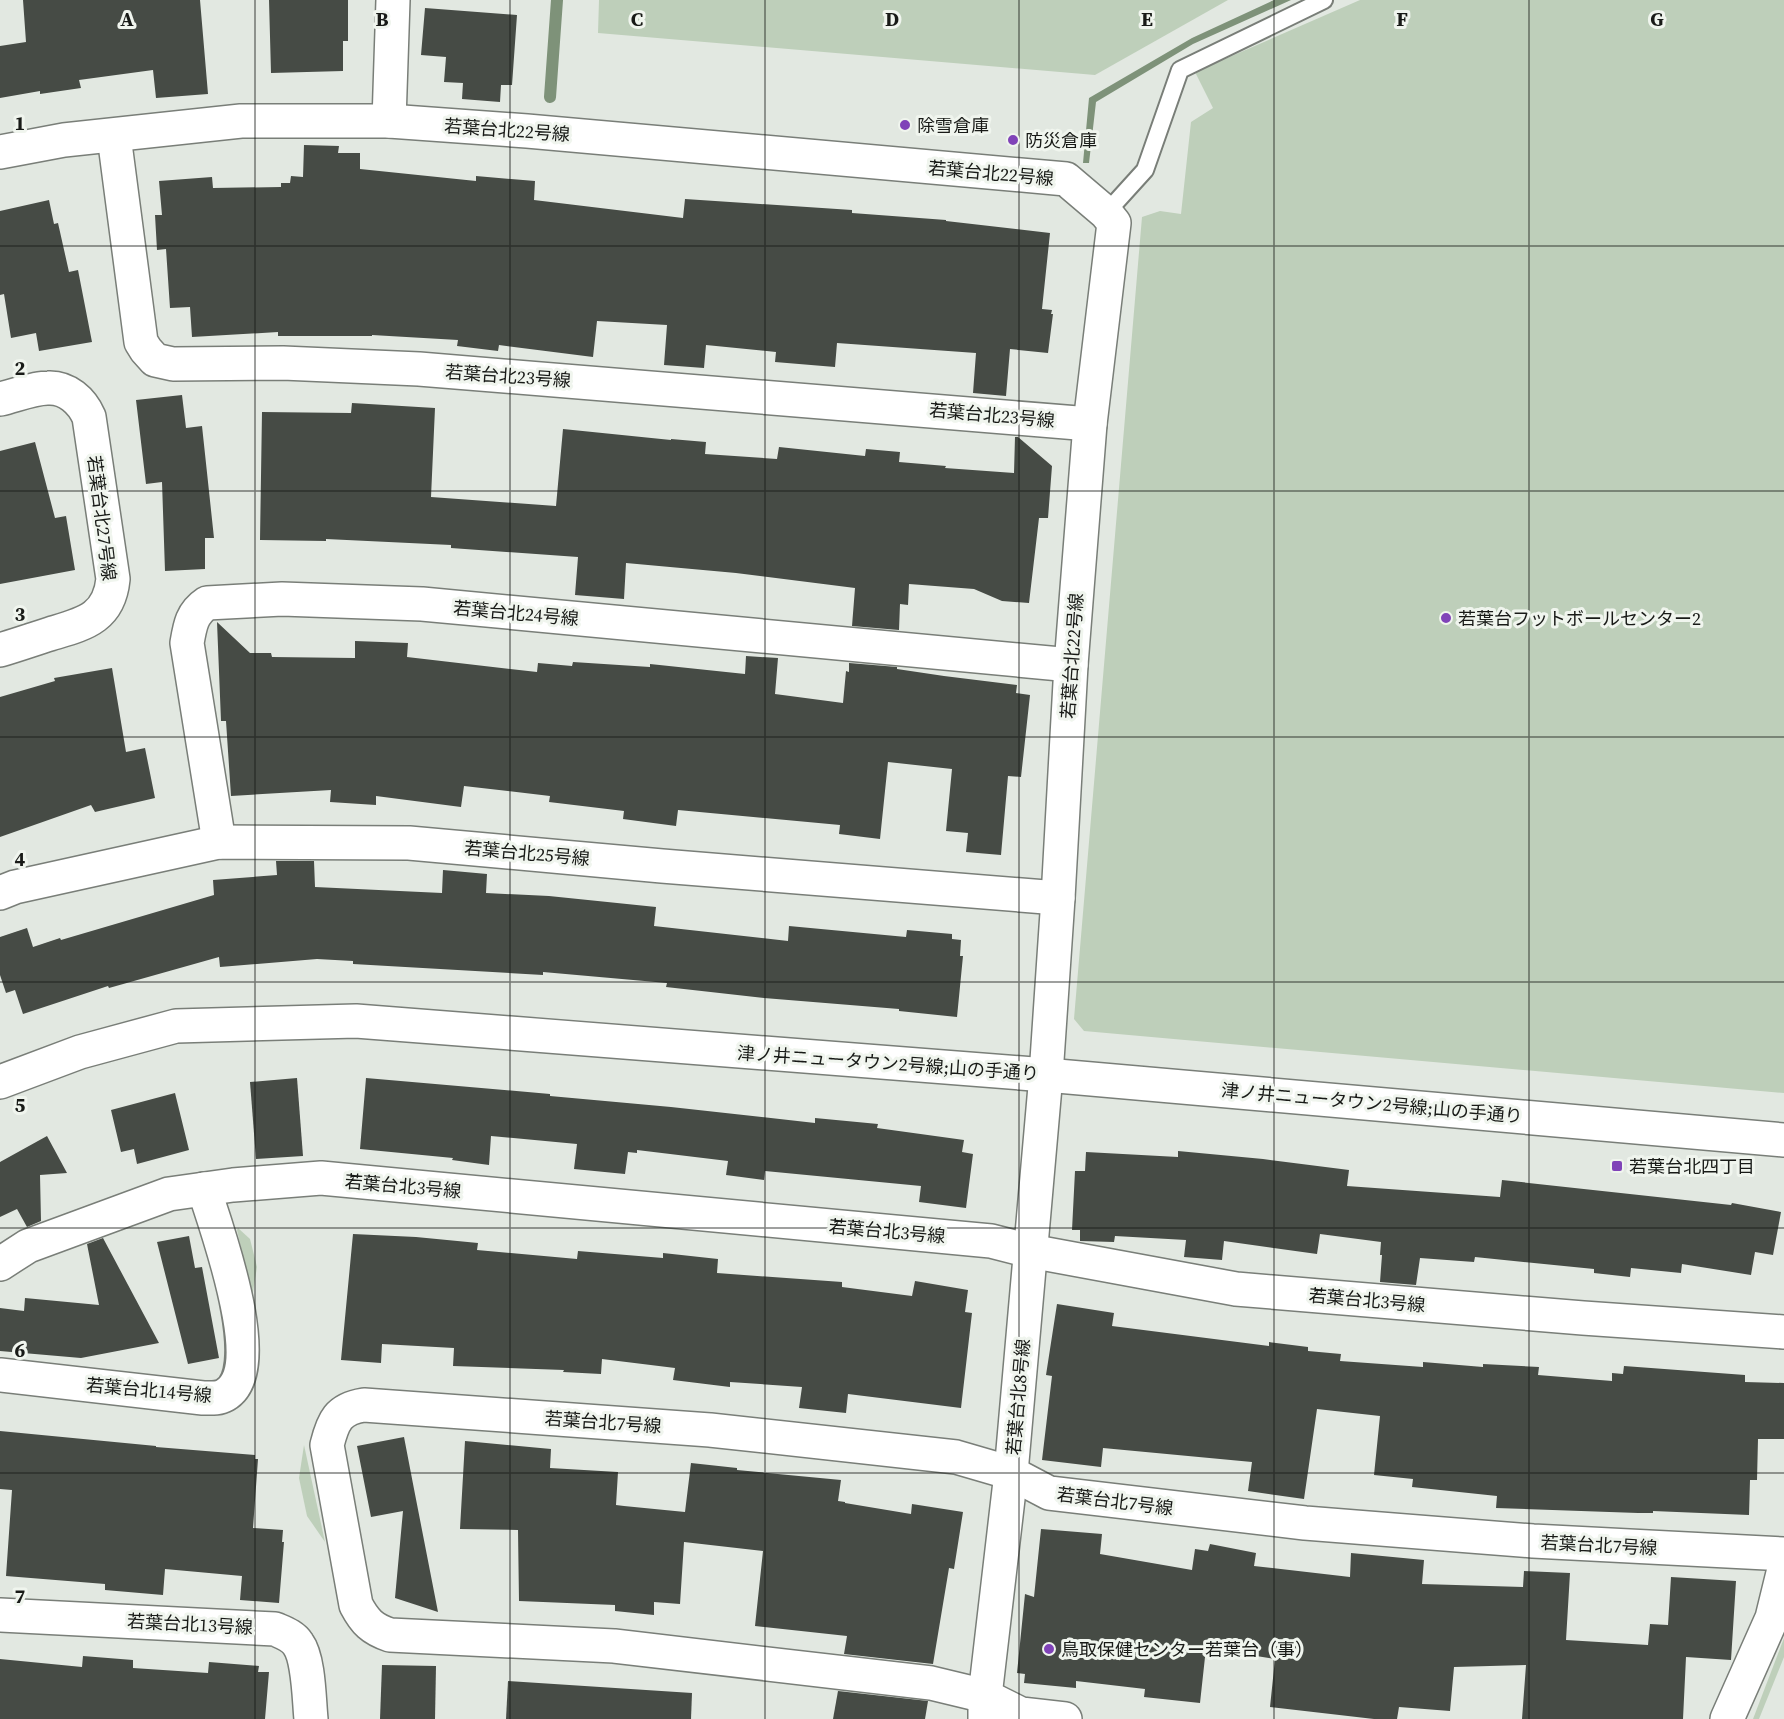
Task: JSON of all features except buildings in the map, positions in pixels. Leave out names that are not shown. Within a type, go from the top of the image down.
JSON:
[{"type":"street","points":[[389,121],[393,0]]},
{"type":"street","name":"若葉台北22号線","points":[[0,152],[64,140],[241,121],[389,121],[527,131],[1066,179],[1106,213],[1114,223],[1090,424],[1071,665],[1046,1075]]},
{"type":"street","name":"若葉台北23号線","points":[[114,136],[141,342],[155,360],[173,364],[283,363],[419,369],[1090,424]]},
{"type":"street","name":"若葉台北27号線","points":[[0,399],[48,387],[66,392],[84,406],[89,417],[113,579],[111,593],[105,605],[97,615],[82,625],[0,650]]},
{"type":"street","name":"若葉台北24号線","points":[[219,842],[187,643],[191,621],[200,608],[207,603],[282,599],[422,604],[1071,665]]},
{"type":"street","name":"若葉台北25号線","points":[[0,893],[15,887],[219,842],[409,843],[1058,898]]},
{"type":"street","name":"津ノ井ニュータウン2号線;山の手通り","points":[[0,1082],[80,1052],[176,1026],[356,1021],[1046,1075],[1784,1140]]},
{"type":"street","name":"若葉台北8号線","points":[[985,1707],[1011,1473],[1046,1075]]},
{"type":"street","name":"若葉台北3号線","points":[[0,1264],[28,1246],[169,1194],[233,1185],[321,1178],[991,1241],[1030,1251],[1236,1289],[1784,1332]]},
{"type":"street","name":"若葉台北14号線","points":[[0,1376],[203,1398],[217,1398],[227,1394],[238,1379],[243,1365],[243,1348],[235,1288],[204,1189]]},
{"type":"street","name":"若葉台北7号線","points":[[1065,1719],[985,1707],[931,1683],[614,1646],[390,1635],[377,1631],[368,1625],[356,1605],[327,1445],[332,1424],[351,1407],[364,1405],[710,1430],[956,1457],[1011,1473],[1049,1493],[1305,1523],[1533,1541],[1784,1554]]},
{"type":"street","points":[[1727,1719],[1772,1618],[1784,1569]]},
{"type":"street","name":"若葉台北13号線","points":[[0,1615],[275,1629],[291,1637],[300,1646],[305,1661],[311,1719]]},
{"type":"lane","points":[[1106,213],[1145,170],[1180,70],[1324,0]]},
{"type":"shaded area","points":[[599,0],[1228,0],[1095,75],[598,33]]},
{"type":"shaded area","points":[[1274,0],[1291,0],[1193,44],[1096,102],[1089,163],[1083,163],[1089,98],[1192,38]]},
{"type":"shaded area","name":"若葉台フットボールセンター2","points":[[1360,0],[1784,0],[1784,1093],[1084,1031],[1074,1019],[1142,217],[1160,211],[1181,214],[1191,122],[1213,108],[1195,72]]},
{"type":"shaded area","points":[[238,1228],[250,1239],[257,1267],[252,1298],[237,1230]]},
{"type":"shaded area","points":[[304,1445],[325,1542],[307,1516],[299,1478]]},
{"type":"shaded area","points":[[1784,1638],[1784,1657],[1759,1719],[1753,1719]]},
{"type":"waterway","points":[[550,97],[557,0]]},
{"type":"place","name":"除雪倉庫","points":[[905,125]]},
{"type":"place","name":"防災倉庫","points":[[1013,140]]},
{"type":"place","name":"若葉台フットボールセンター2","points":[[1446,618]]},
{"type":"place","name":"若葉台北四丁目","points":[[1617,1166]]},
{"type":"place","name":"鳥取保健センター若葉台（事）","points":[[1049,1649]]}]
